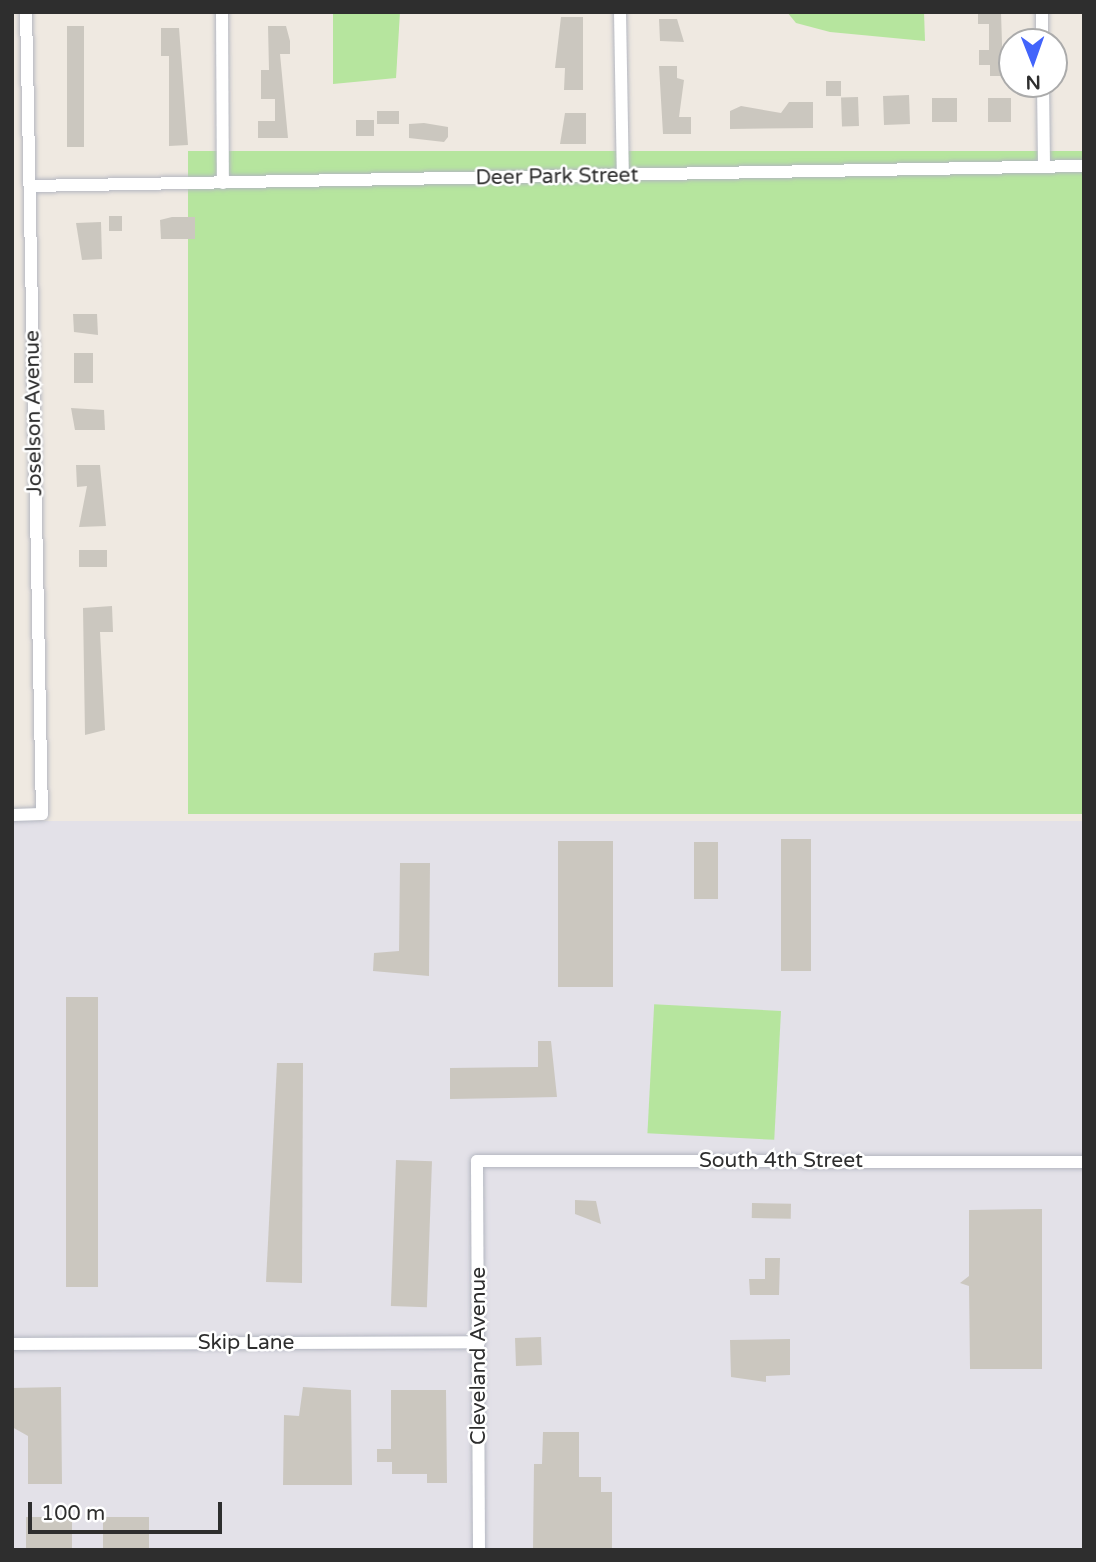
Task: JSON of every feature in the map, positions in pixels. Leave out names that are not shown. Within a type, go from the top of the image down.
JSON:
[{"type":"street","name":"Joselson Avenue","points":[[12,815],[42,814],[26,12]]},
{"type":"street","points":[[222,12],[223,183]]},
{"type":"street","points":[[620,12],[623,176]]},
{"type":"street","points":[[1043,98],[1044,166]]},
{"type":"street","name":"Deer Park Street","points":[[30,186],[1084,166]]},
{"type":"street","name":"South 4th Street","points":[[477,1161],[1084,1162]]},
{"type":"street","name":"Cleveland Avenue","points":[[477,1161],[479,1550]]},
{"type":"street","name":"Skip Lane","points":[[12,1344],[479,1342]]},
{"type":"shaded area","points":[[12,821],[1084,821],[1084,1550],[12,1550]]},
{"type":"green space","points":[[333,12],[400,12],[396,78],[333,84]]},
{"type":"green space","points":[[787,12],[924,12],[925,41],[830,32],[796,23]]},
{"type":"green space","points":[[188,151],[1084,151],[1084,814],[188,814]]},
{"type":"green space","points":[[654,1004],[781,1011],[774,1140],[647,1133]]},
{"type":"building","points":[[978,12],[1001,12],[1002,28],[998,28],[998,76],[990,76],[990,65],[979,65],[979,50],[989,50],[989,24],[978,24]]},
{"type":"building","points":[[561,17],[583,17],[583,90],[564,90],[565,68],[555,68]]},
{"type":"building","points":[[659,19],[677,19],[684,42],[660,41]]},
{"type":"building","points":[[67,26],[84,26],[84,147],[67,147]]},
{"type":"building","points":[[268,26],[286,26],[290,41],[290,54],[280,54],[288,138],[258,138],[258,121],[275,121],[275,99],[261,99],[261,70],[269,70]]},
{"type":"building","points":[[161,28],[179,28],[188,145],[169,146],[169,56],[161,56]]},
{"type":"building","points":[[659,66],[677,66],[677,78],[684,80],[679,117],[691,117],[691,134],[663,134]]},
{"type":"building","points":[[826,81],[841,81],[841,96],[826,96]]},
{"type":"building","points":[[909,95],[910,124],[884,125],[883,96]]},
{"type":"building","points":[[858,97],[859,126],[842,127],[841,98]]},
{"type":"building","points":[[932,98],[957,98],[957,122],[932,122]]},
{"type":"building","points":[[988,98],[1011,98],[1011,122],[988,122]]},
{"type":"building","points":[[789,102],[813,102],[813,128],[730,129],[730,111],[741,106],[781,113]]},
{"type":"building","points":[[377,111],[399,111],[399,124],[377,124]]},
{"type":"building","points":[[565,113],[586,113],[586,144],[560,144]]},
{"type":"building","points":[[356,120],[374,120],[374,136],[356,136]]},
{"type":"building","points":[[424,123],[448,127],[448,137],[444,142],[409,138],[409,124]]},
{"type":"building","points":[[109,216],[122,216],[122,231],[109,231]]},
{"type":"building","points":[[195,217],[195,239],[161,239],[160,220]]},
{"type":"building","points":[[101,222],[102,259],[82,260],[76,223]]},
{"type":"building","points":[[73,314],[97,314],[98,335],[74,332]]},
{"type":"building","points":[[74,353],[93,353],[93,383],[74,383]]},
{"type":"building","points":[[71,408],[104,410],[105,430],[75,430]]},
{"type":"building","points":[[76,465],[100,465],[106,526],[79,527],[87,486],[77,487]]},
{"type":"building","points":[[79,550],[107,550],[107,567],[79,567]]},
{"type":"building","points":[[112,606],[113,632],[100,632],[105,730],[85,735],[83,608]]},
{"type":"building","points":[[781,839],[811,839],[811,971],[781,971]]},
{"type":"building","points":[[558,841],[613,841],[613,987],[558,987]]},
{"type":"building","points":[[694,842],[718,842],[718,899],[694,899]]},
{"type":"building","points":[[400,863],[430,863],[429,976],[373,971],[374,953],[399,951]]},
{"type":"building","points":[[66,997],[98,997],[98,1287],[66,1287]]},
{"type":"building","points":[[538,1041],[551,1041],[557,1097],[450,1099],[450,1068],[538,1067]]},
{"type":"building","points":[[277,1063],[303,1063],[302,1283],[266,1282]]},
{"type":"building","points":[[396,1160],[432,1161],[427,1307],[391,1306]]},
{"type":"building","points":[[575,1200],[596,1201],[601,1224],[575,1214]]},
{"type":"building","points":[[752,1203],[791,1204],[791,1219],[752,1218]]},
{"type":"building","points":[[1042,1209],[1042,1369],[970,1369],[969,1286],[960,1283],[969,1276],[969,1210]]},
{"type":"building","points":[[765,1258],[780,1258],[779,1295],[750,1295],[749,1279],[765,1279]]},
{"type":"building","points":[[541,1337],[542,1365],[516,1366],[515,1338]]},
{"type":"building","points":[[790,1339],[790,1375],[766,1376],[766,1382],[731,1377],[730,1340]]},
{"type":"building","points":[[61,1387],[62,1484],[28,1484],[28,1436],[12,1427],[12,1388]]},
{"type":"building","points":[[303,1387],[351,1390],[352,1485],[283,1485],[284,1415],[299,1416]]},
{"type":"building","points":[[391,1390],[446,1390],[447,1483],[427,1483],[427,1474],[392,1474],[392,1462],[377,1462],[377,1449],[391,1449]]},
{"type":"building","points":[[543,1432],[579,1432],[579,1477],[601,1477],[601,1492],[612,1492],[612,1550],[533,1550],[534,1464],[542,1464]]},
{"type":"building","points":[[26,1517],[72,1517],[72,1550],[26,1550]]},
{"type":"building","points":[[103,1517],[149,1517],[149,1550],[103,1550]]}]
